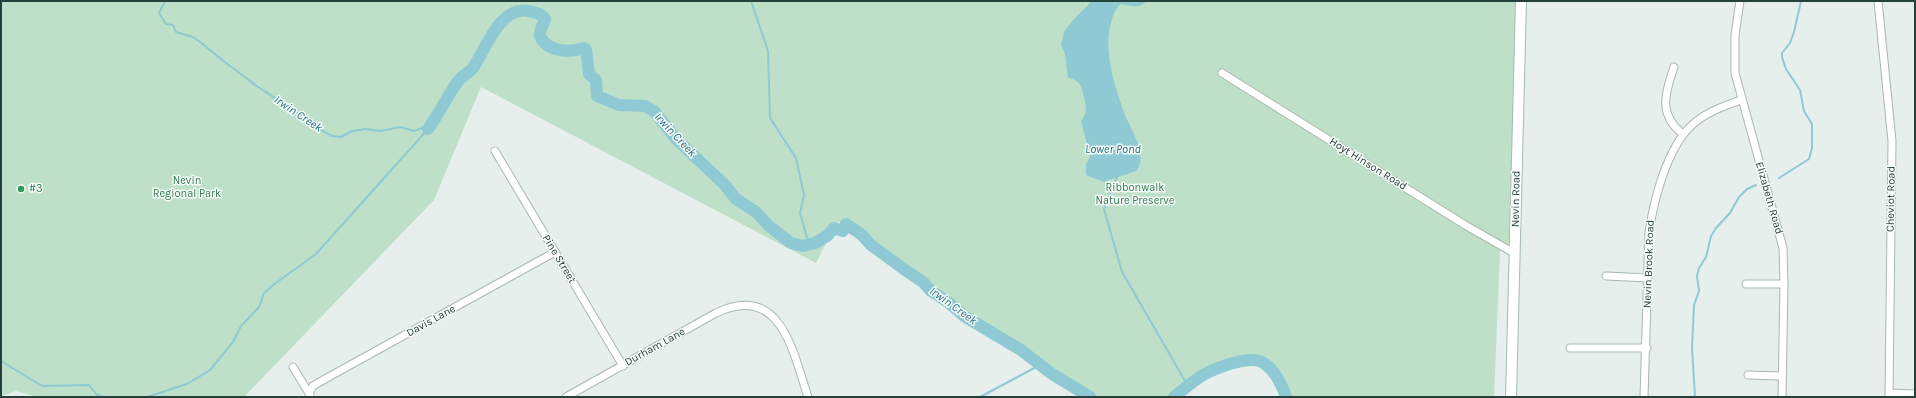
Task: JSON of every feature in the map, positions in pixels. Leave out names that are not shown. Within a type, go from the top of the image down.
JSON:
[{"type":"main road","name":"Nevin Road","points":[[1511,397],[1521,1]]},
{"type":"street","name":"Elizabeth Road","points":[[1740,1],[1735,35],[1735,73],[1741,100],[1783,248],[1784,284],[1782,397]]},
{"type":"street","name":"Cheviot Road","points":[[1878,1],[1892,141],[1889,395]]},
{"type":"street","points":[[1674,67],[1666,92],[1665,102],[1670,120],[1675,128],[1683,134]]},
{"type":"street","name":"Hoyt Hinson Road","points":[[1222,73],[1465,225],[1514,253]]},
{"type":"street","name":"Nevin Brook Road","points":[[1644,397],[1647,348],[1649,232],[1652,212],[1671,158],[1683,134],[1703,117],[1741,100]]},
{"type":"street","name":"Pine Street","points":[[495,152],[623,366]]},
{"type":"street","name":"Davis Lane","points":[[310,395],[313,386],[555,252]]},
{"type":"street","points":[[1606,276],[1648,278]]},
{"type":"street","points":[[1746,284],[1784,284]]},
{"type":"street","name":"Durham Lane","points":[[566,397],[722,311],[737,305],[747,304],[756,306],[767,312],[782,326],[790,342],[808,397]]},
{"type":"street","points":[[1570,348],[1647,348]]},
{"type":"street","points":[[293,367],[310,395]]},
{"type":"street","points":[[1748,375],[1782,376]]},
{"type":"street","points":[[1889,395],[1915,394]]},
{"type":"green space","name":"Ribbonwalk Nature Preserve","points":[[1,1],[1516,1],[1511,229],[1509,244],[1500,252],[1494,397],[1286,397],[1283,387],[1271,370],[1262,362],[1245,360],[1204,375],[1174,397],[1097,397],[1094,395],[1090,397],[1052,374],[1021,350],[964,316],[948,302],[931,291],[923,282],[871,245],[862,235],[846,224],[837,222],[816,263],[481,87],[434,200],[244,397],[37,397],[16,391],[1,396]]},
{"type":"water","name":"Lower Pond","points":[[1092,1],[1147,1],[1138,6],[1121,4],[1118,7],[1114,12],[1112,19],[1108,43],[1111,68],[1117,92],[1125,115],[1138,142],[1141,159],[1140,164],[1136,171],[1104,182],[1086,175],[1086,165],[1090,156],[1081,121],[1086,113],[1085,101],[1080,84],[1076,80],[1068,78],[1065,54],[1061,45],[1064,32],[1073,20]]},
{"type":"waterway","name":"Irwin Creek","points":[[165,1],[159,13],[166,24],[173,25],[176,32],[193,37],[258,87],[332,136],[341,137],[352,131],[365,129],[380,131],[400,127],[414,131],[422,128],[428,129]]},
{"type":"waterway","points":[[751,1],[768,51],[770,118],[796,158],[804,195],[800,213],[807,238],[815,243]]},
{"type":"waterway","points":[[1779,178],[1809,159],[1812,148],[1812,124],[1804,111],[1800,90],[1786,69],[1782,57],[1782,53],[1790,43],[1794,32],[1801,1]]},
{"type":"waterway","name":"Irwin Creek","points":[[428,129],[451,91],[459,80],[473,68],[495,30],[502,22],[509,15],[519,11],[529,11],[538,14],[545,19],[540,31],[540,36],[548,45],[565,51],[586,49],[589,74],[596,80],[597,96],[619,105],[645,106],[654,111],[676,139],[725,185],[736,199],[756,212],[769,226],[791,243],[803,246],[815,243],[827,236],[834,228],[843,231],[846,224],[862,235],[871,245],[923,282],[931,291],[948,302],[964,316],[1021,350],[1052,374],[1090,397]]},
{"type":"waterway","points":[[147,397],[187,384],[210,370],[233,342],[241,326],[259,307],[264,293],[316,254],[428,129]]},
{"type":"waterway","points":[[1117,177],[1104,209],[1122,272],[1188,386]]},
{"type":"waterway","points":[[1695,397],[1692,348],[1694,305],[1699,291],[1697,276],[1699,268],[1706,257],[1711,236],[1716,228],[1730,213],[1739,197],[1747,189],[1756,185]]},
{"type":"waterway","name":"Irwin Creek","points":[[1174,397],[1209,372],[1232,363],[1249,360],[1256,360],[1266,365],[1280,382],[1286,397]]},
{"type":"waterway","points":[[1,361],[42,386],[89,385],[96,394],[103,397]]},
{"type":"waterway","points":[[980,397],[1040,365]]},
{"type":"place","name":"#3","points":[[21,189]]},
{"type":"park label","name":"Nevin Regional Park","points":[[187,187]]}]
